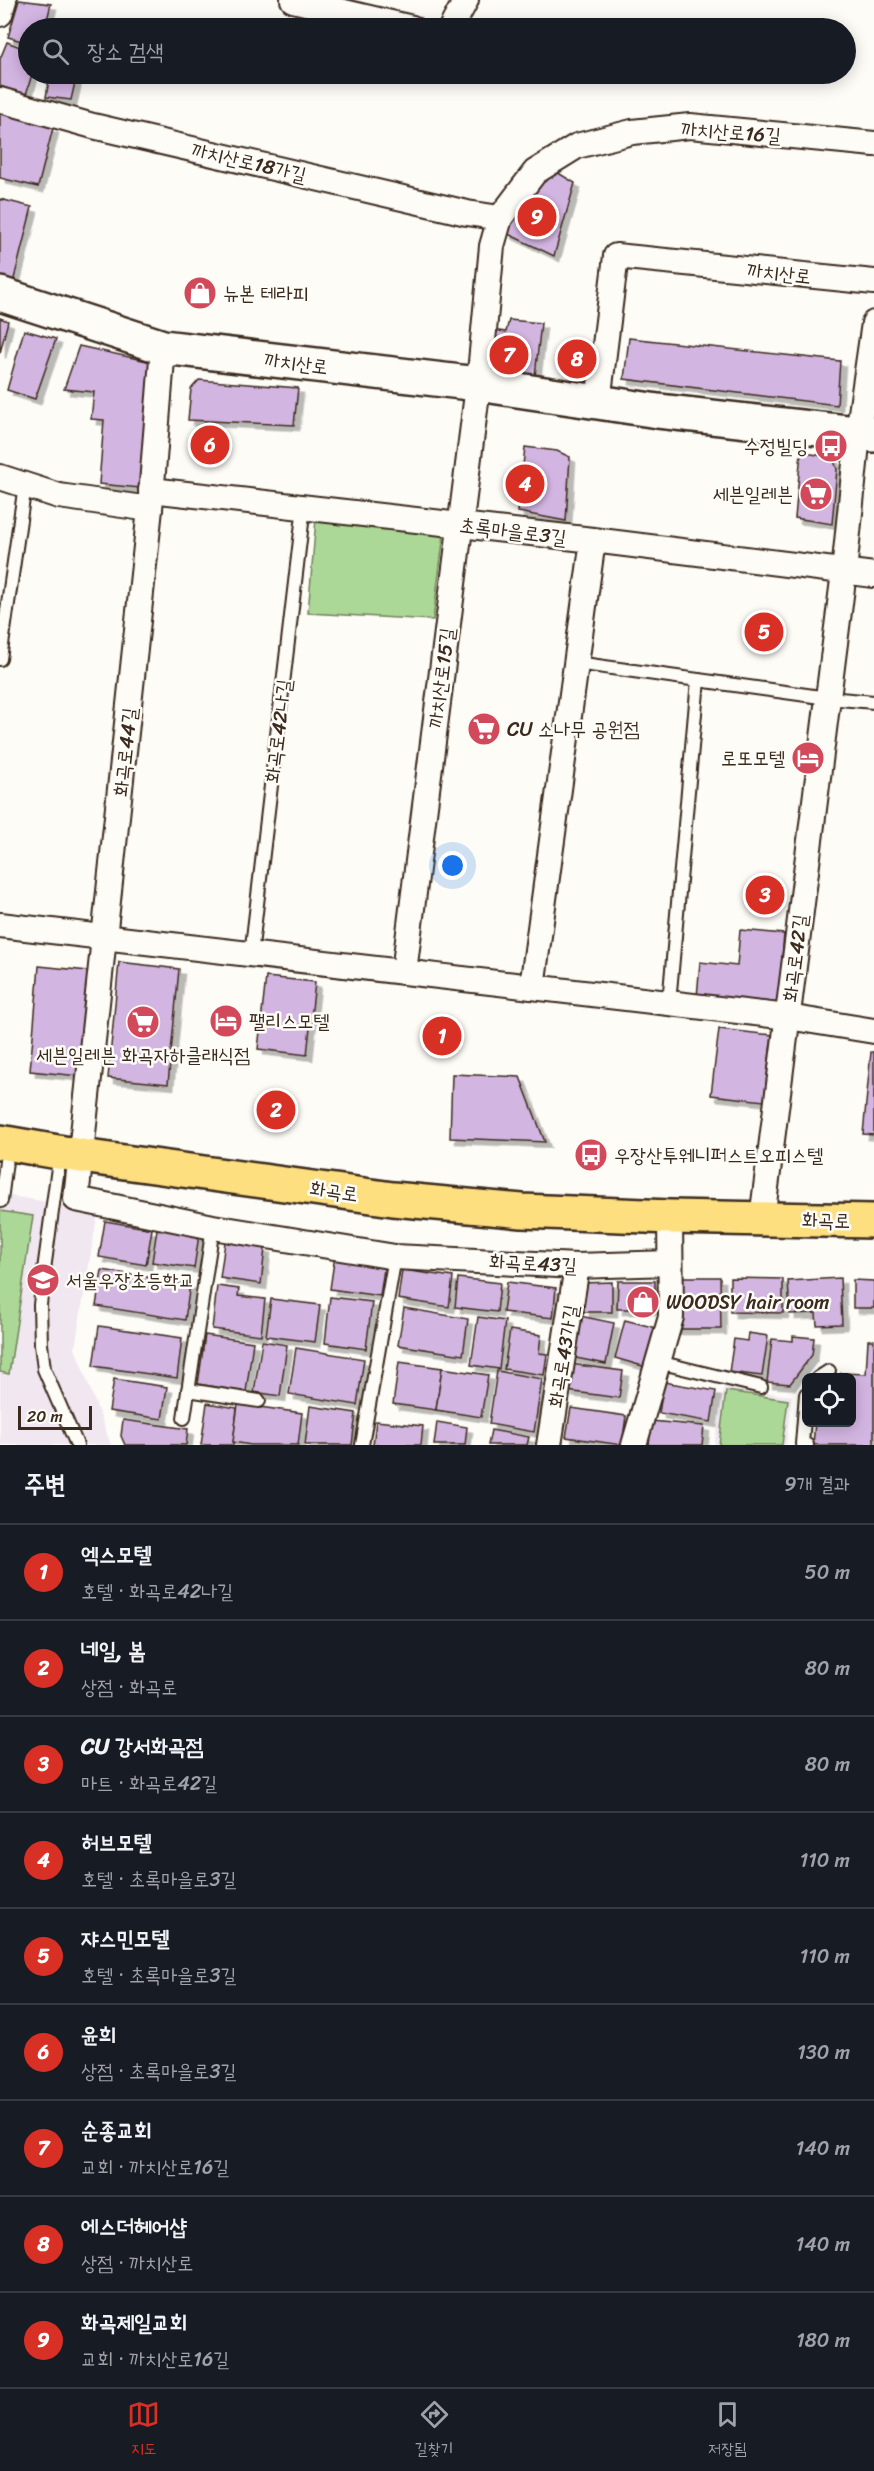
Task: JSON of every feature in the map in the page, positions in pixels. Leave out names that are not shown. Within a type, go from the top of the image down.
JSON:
[{"type":"main road","name":"화곡로","points":[[4,1143],[393,1199],[522,1211],[874,1221]]},
{"type":"street","points":[[0,14],[4,0]]},
{"type":"street","points":[[293,0],[370,18]]},
{"type":"street","points":[[456,18],[466,0]]},
{"type":"street","name":"까치산로18가길","points":[[0,100],[93,126],[467,213],[500,218]]},
{"type":"street","name":"까치산로16길","points":[[478,384],[492,246],[500,218],[534,172],[576,146],[632,132],[690,126],[874,144]]},
{"type":"street","name":"까치산로","points":[[598,402],[616,256],[874,282]]},
{"type":"street","name":"까치산로","points":[[0,294],[163,347],[478,384],[658,411],[866,435]]},
{"type":"street","name":"화곡로42길","points":[[762,1219],[844,572],[866,435],[874,323]]},
{"type":"street","name":"화곡로44길","points":[[70,1154],[106,938],[151,500],[163,347]]},
{"type":"street","name":"까치산로15길","points":[[404,972],[478,384]]},
{"type":"street","name":"초록마을로3길","points":[[0,477],[59,496],[304,506],[874,575]]},
{"type":"street","points":[[532,987],[593,540]]},
{"type":"street","points":[[0,925],[788,1017],[874,1030]]},
{"type":"street","name":"화곡로43길","points":[[70,1154],[76,1199],[213,1227],[395,1257],[577,1266],[670,1263]]},
{"type":"street","points":[[634,1445],[671,1317],[670,1217]]},
{"type":"street","name":"화곡로43가길","points":[[549,1445],[577,1266]]},
{"type":"lane","points":[[0,658],[25,485]]},
{"type":"lane","name":"화곡로42나길","points":[[251,955],[304,506]]},
{"type":"lane","points":[[576,663],[828,698],[874,702]]},
{"type":"lane","points":[[669,1003],[698,680]]},
{"type":"lane","points":[[1,1201],[4,1143]]},
{"type":"lane","points":[[70,1154],[43,1277],[40,1305],[44,1369],[77,1445]]},
{"type":"lane","points":[[184,1418],[213,1227]]},
{"type":"lane","points":[[362,1445],[395,1257]]},
{"type":"lane","points":[[658,1362],[761,1387]]},
{"type":"lane","points":[[825,1373],[829,1371]]},
{"type":"lane","points":[[188,1390],[259,1401]]},
{"type":"lane","points":[[804,1427],[802,1444],[807,1445]]},
{"type":"shaded area","name":"서울우장초등학교","points":[[0,1194],[98,1211],[75,1348],[111,1445],[0,1445]]},
{"type":"shaded area","points":[[724,1387],[792,1396],[786,1445],[714,1445]]},
{"type":"green space","points":[[316,519],[444,534],[433,620],[308,613]]},
{"type":"green space","points":[[0,1211],[33,1216],[9,1374],[0,1372]]},
{"type":"green space","points":[[726,1391],[788,1400],[782,1445],[719,1445]]},
{"type":"building","points":[[19,0],[51,4],[48,18],[18,18],[18,40],[8,37]]},
{"type":"building","points":[[7,42],[18,46],[18,84],[29,84],[26,95],[0,86],[0,59]]},
{"type":"building","points":[[48,84],[75,84],[71,100],[46,97]]},
{"type":"building","points":[[0,111],[53,128],[38,187],[0,178]]},
{"type":"building","points":[[555,171],[575,183],[554,256],[506,233],[512,202]]},
{"type":"building","points":[[0,199],[32,207],[12,287],[0,283]]},
{"type":"building","points":[[0,318],[8,321],[0,353]]},
{"type":"building","points":[[509,320],[541,323],[535,376],[489,373],[492,330],[506,332]]},
{"type":"building","points":[[24,330],[56,339],[35,399],[7,390]]},
{"type":"building","points":[[629,338],[840,361],[837,405],[624,379]]},
{"type":"building","points":[[79,346],[156,363],[140,488],[99,484],[104,420],[91,419],[94,392],[64,389]]},
{"type":"building","points":[[199,380],[298,388],[294,425],[188,420],[191,389]]},
{"type":"building","points":[[525,447],[557,451],[570,457],[566,521],[518,512]]},
{"type":"building","name":"세븐일레븐","points":[[801,452],[833,458],[837,469],[832,524],[795,518]]},
{"type":"building","points":[[740,930],[784,934],[778,1005],[697,997],[700,962],[737,966]]},
{"type":"building","points":[[119,962],[179,969],[168,1084],[108,1078]]},
{"type":"building","points":[[39,966],[88,971],[79,1076],[30,1071]]},
{"type":"building","points":[[266,977],[315,982],[307,1055],[258,1049]]},
{"type":"building","points":[[719,1029],[772,1035],[764,1101],[711,1095]]},
{"type":"building","points":[[871,1052],[874,1052],[874,1135],[863,1134]]},
{"type":"building","points":[[452,1074],[520,1077],[545,1142],[450,1138]]},
{"type":"building","points":[[105,1221],[152,1229],[146,1265],[99,1257]]},
{"type":"building","points":[[157,1229],[199,1235],[194,1268],[152,1262]]},
{"type":"building","points":[[225,1242],[265,1248],[261,1284],[220,1278]]},
{"type":"building","points":[[335,1255],[385,1262],[380,1296],[330,1289]]},
{"type":"building","points":[[102,1270],[190,1284],[185,1320],[96,1306]]},
{"type":"building","points":[[402,1270],[453,1277],[449,1307],[398,1299]]},
{"type":"building","points":[[675,1277],[720,1277],[721,1329],[676,1329]]},
{"type":"building","points":[[458,1278],[500,1283],[497,1312],[455,1307]]},
{"type":"building","points":[[730,1278],[783,1279],[783,1313],[730,1312]]},
{"type":"building","points":[[840,1278],[842,1324],[817,1325],[816,1313],[790,1314],[788,1281]]},
{"type":"building","points":[[853,1280],[874,1281],[874,1308],[853,1308]]},
{"type":"building","points":[[618,1281],[655,1281],[655,1309],[617,1309]]},
{"type":"building","points":[[507,1282],[556,1288],[553,1318],[503,1312]]},
{"type":"building","points":[[612,1282],[612,1312],[584,1312],[583,1283]]},
{"type":"building","points":[[217,1286],[239,1289],[238,1296],[265,1299],[261,1335],[212,1329]]},
{"type":"building","points":[[330,1297],[372,1302],[366,1349],[325,1343]]},
{"type":"building","points":[[271,1299],[320,1305],[315,1342],[266,1336]]},
{"type":"building","points":[[404,1308],[468,1319],[463,1355],[398,1345]]},
{"type":"building","points":[[580,1316],[614,1323],[606,1364],[571,1357]]},
{"type":"building","points":[[478,1317],[505,1321],[499,1369],[471,1365]]},
{"type":"building","points":[[625,1320],[656,1328],[646,1367],[615,1358]]},
{"type":"building","points":[[99,1326],[182,1338],[177,1378],[93,1366]]},
{"type":"building","points":[[510,1330],[541,1335],[539,1353],[547,1354],[544,1375],[504,1369]]},
{"type":"building","points":[[748,1333],[768,1336],[762,1376],[729,1372],[734,1339],[747,1341]]},
{"type":"building","points":[[205,1335],[253,1342],[246,1392],[198,1384]]},
{"type":"building","points":[[793,1336],[814,1338],[812,1355],[790,1384],[767,1382],[772,1339],[793,1341]]},
{"type":"building","points":[[868,1340],[874,1340],[874,1445],[813,1445],[815,1427],[856,1427],[856,1374],[866,1374]]},
{"type":"building","points":[[262,1341],[287,1345],[280,1396],[254,1392]]},
{"type":"building","points":[[296,1348],[364,1359],[357,1405],[289,1394]]},
{"type":"building","points":[[399,1362],[442,1368],[436,1410],[393,1404]]},
{"type":"building","points":[[570,1364],[623,1371],[619,1398],[567,1391]]},
{"type":"building","points":[[442,1368],[488,1375],[481,1417],[436,1410]]},
{"type":"building","points":[[497,1371],[542,1379],[534,1432],[489,1424]]},
{"type":"building","points":[[114,1379],[167,1387],[162,1419],[109,1411]]},
{"type":"building","points":[[664,1382],[716,1391],[711,1422],[659,1413]]},
{"type":"building","points":[[207,1403],[237,1408],[233,1445],[201,1445]]},
{"type":"building","points":[[238,1404],[302,1413],[298,1445],[251,1445],[233,1442]]},
{"type":"building","points":[[310,1406],[356,1413],[352,1445],[305,1445]]},
{"type":"building","points":[[571,1408],[626,1416],[622,1445],[566,1437]]},
{"type":"building","points":[[123,1420],[188,1429],[186,1445],[125,1445],[121,1436]]},
{"type":"building","points":[[376,1421],[423,1426],[421,1445],[373,1445]]},
{"type":"building","points":[[651,1421],[704,1426],[702,1445],[649,1445]]},
{"type":"building","points":[[437,1422],[467,1427],[465,1445],[434,1445]]},
{"type":"building","points":[[491,1430],[529,1437],[527,1445],[488,1445]]},
{"type":"place","name":"화곡제일교회","points":[[537,217]]},
{"type":"place","name":"뉴본 테라피","points":[[200,293]]},
{"type":"place","name":"순종교회","points":[[509,355]]},
{"type":"place","name":"에스더헤어샵","points":[[577,359]]},
{"type":"place","name":"윤희","points":[[210,445]]},
{"type":"place","name":"수정빌딩","points":[[831,446]]},
{"type":"place","name":"허브모텔","points":[[525,484]]},
{"type":"place","name":"세븐일레븐","points":[[816,494]]},
{"type":"place","name":"쟈스민모텔","points":[[764,632]]},
{"type":"place","name":"CU 소나무 공원점","points":[[484,729]]},
{"type":"place","name":"로또모텔","points":[[808,758]]},
{"type":"place","name":"CU 강서화곡점","points":[[765,895]]},
{"type":"place","name":"팰리스모텔","points":[[226,1021]]},
{"type":"place","name":"세븐일레븐 화곡자하클래식점","points":[[143,1022]]},
{"type":"place","name":"엑스모텔","points":[[442,1036]]},
{"type":"place","name":"네일, 봄","points":[[276,1110]]},
{"type":"place","name":"우장산투웨니퍼스트오피스텔","points":[[591,1155]]},
{"type":"place","name":"서울우장초등학교","points":[[43,1280]]},
{"type":"place","name":"WOODSY hair room","points":[[643,1302]]}]
